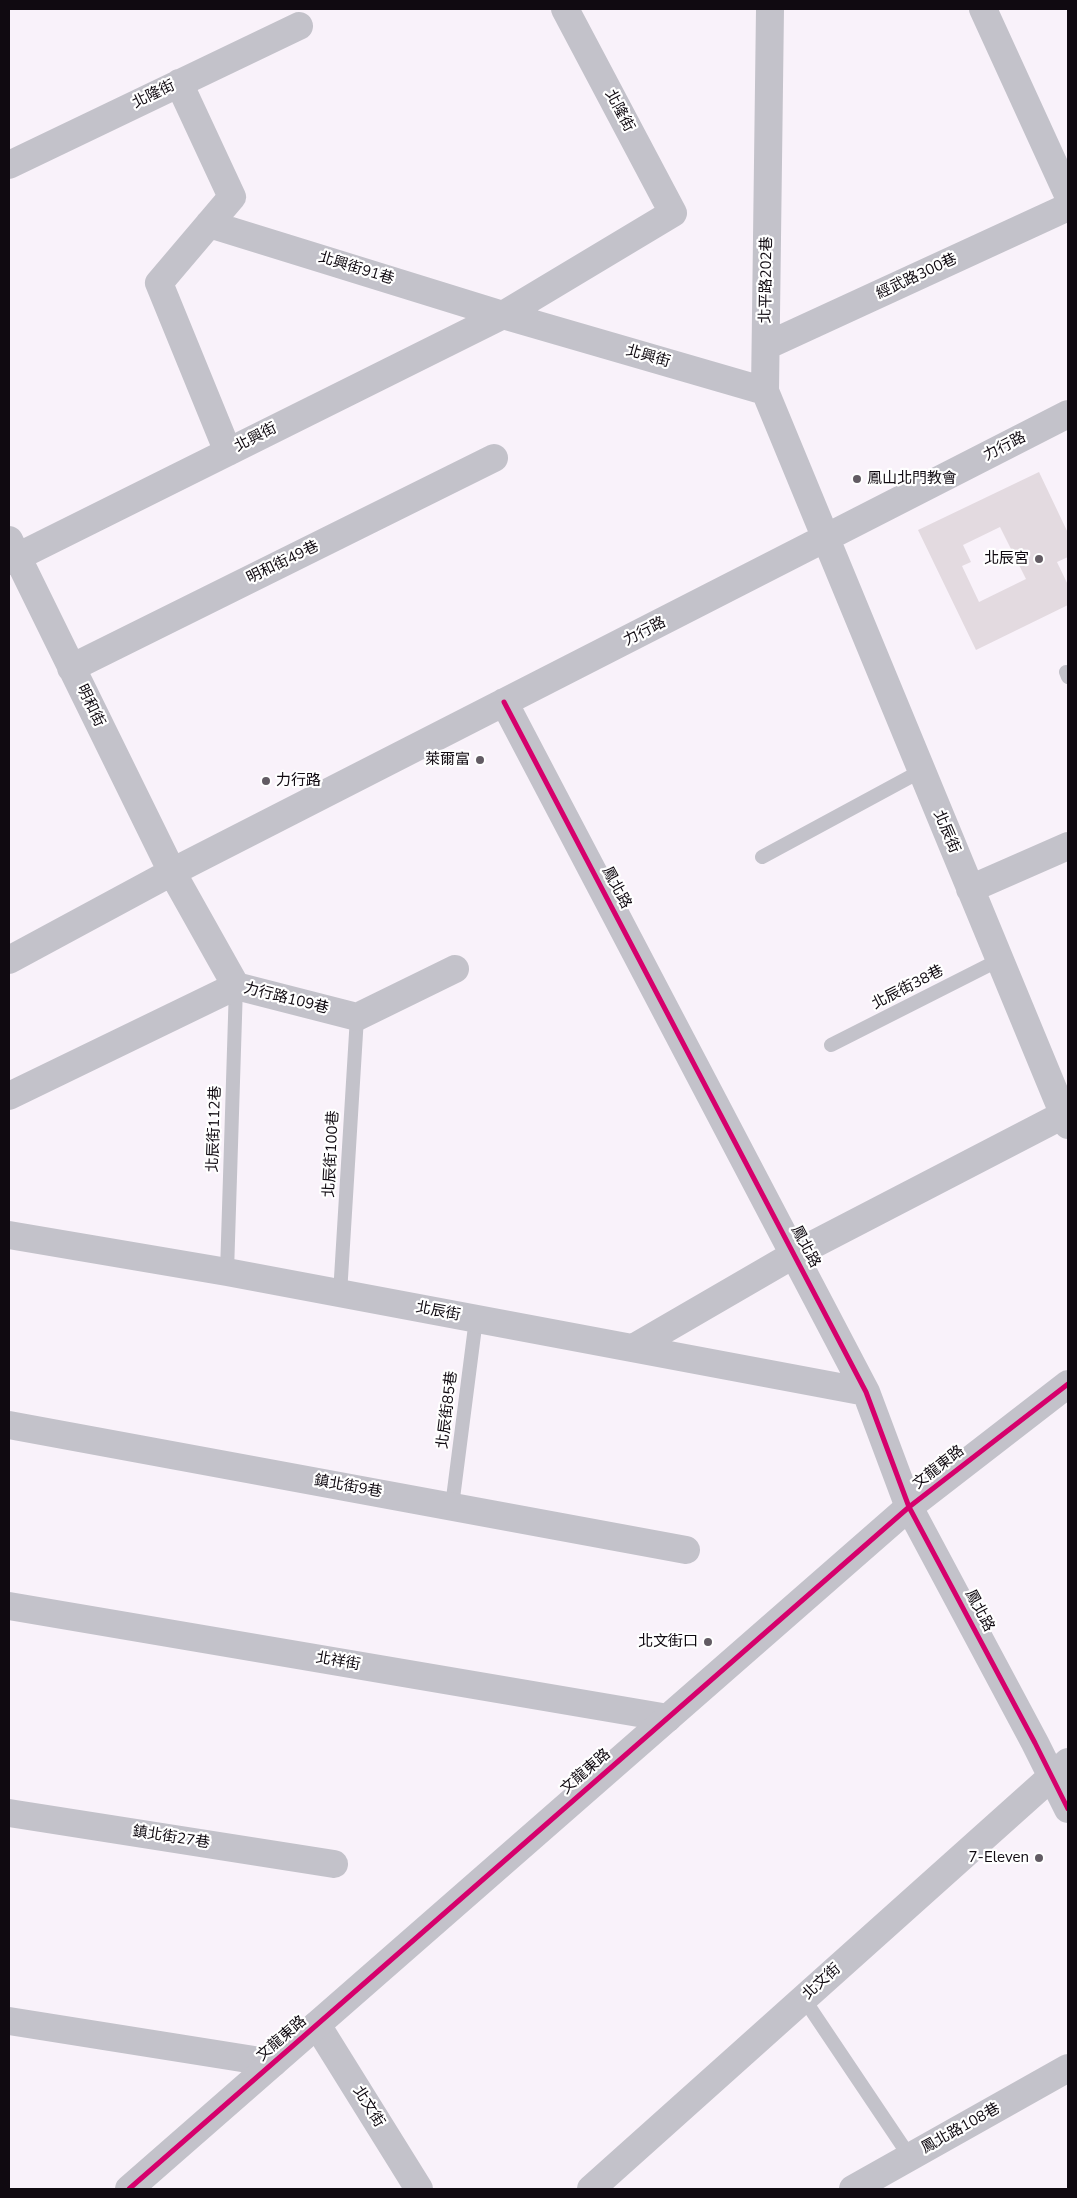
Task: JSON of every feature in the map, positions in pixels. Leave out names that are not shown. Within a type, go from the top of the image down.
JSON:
[{"type":"street","name":"北隆街","points":[[564,9],[673,213]]},
{"type":"street","name":"北平路202巷","points":[[770,9],[765,391],[825,540]]},
{"type":"street","points":[[983,9],[1068,195]]},
{"type":"street","name":"北隆街","points":[[9,165],[299,26]]},
{"type":"street","points":[[179,83],[232,196],[159,283],[228,452]]},
{"type":"street","name":"經武路300巷","points":[[766,346],[1068,207]]},
{"type":"street","name":"北興街","points":[[12,553],[228,452],[503,315],[673,213]]},
{"type":"street","name":"北興街91巷","points":[[209,224],[503,315]]},
{"type":"street","name":"北興街","points":[[503,315],[765,391]]},
{"type":"street","name":"力行路","points":[[9,960],[172,872],[825,540],[1068,414]]},
{"type":"street","name":"明和街49巷","points":[[71,668],[494,458]]},
{"type":"street","name":"北辰街","points":[[825,540],[1066,1120]]},
{"type":"street","name":"明和街","points":[[12,553],[172,872]]},
{"type":"street","name":"鳳北路","points":[[504,702],[866,1392],[909,1507],[1060,1769],[1068,1809]]},
{"type":"street","points":[[970,890],[1068,846]]},
{"type":"street","name":"力行路109巷","points":[[172,872],[236,986],[357,1017]]},
{"type":"street","points":[[357,1017],[455,970]]},
{"type":"street","points":[[9,1096],[236,986]]},
{"type":"street","points":[[633,1348],[795,1254],[1066,1120]]},
{"type":"street","name":"北辰街","points":[[9,1235],[227,1272],[866,1392]]},
{"type":"street","name":"文龍東路","points":[[129,2189],[909,1507],[1068,1384]]},
{"type":"street","name":"鎮北街9巷","points":[[9,1425],[686,1550]]},
{"type":"street","name":"北祥街","points":[[9,1606],[668,1718]]},
{"type":"street","name":"北文街","points":[[591,2189],[1060,1769]]},
{"type":"street","name":"鎮北街27巷","points":[[9,1813],[334,1864]]},
{"type":"street","points":[[9,2021],[273,2063]]},
{"type":"street","name":"北文街","points":[[317,2025],[419,2189]]},
{"type":"street","name":"鳳北路108巷","points":[[853,2189],[1068,2068]]},
{"type":"lane","points":[[762,857],[921,771]]},
{"type":"lane","name":"北辰街38巷","points":[[831,1045],[999,960]]},
{"type":"lane","name":"北辰街112巷","points":[[227,1272],[236,986]]},
{"type":"lane","name":"北辰街100巷","points":[[340,1294],[357,1017]]},
{"type":"lane","name":"北辰街85巷","points":[[452,1506],[476,1319]]},
{"type":"lane","points":[[804,1998],[910,2157]]},
{"type":"building","name":"北辰宮","points":[[1039,472],[1068,533],[1068,557],[1057,562],[1068,585],[1068,605],[976,650],[918,530]],"holes":[[[1000,527],[1026,579],[979,602],[962,566],[971,562],[963,545]]]},
{"type":"cycle path","points":[[504,702],[866,1392],[909,1507],[1035,1743],[1068,1809]]},
{"type":"cycle path","points":[[129,2189],[909,1507],[1068,1384]]},
{"type":"place","name":"鳳山北門教會","points":[[857,479]]},
{"type":"place","name":"北辰宮","points":[[1039,559]]},
{"type":"place","name":"萊爾富","points":[[480,760]]},
{"type":"place","name":"力行路","points":[[266,781]]},
{"type":"place","name":"北文街口","points":[[708,1642]]},
{"type":"place","name":"7-Eleven","points":[[1039,1858]]}]
